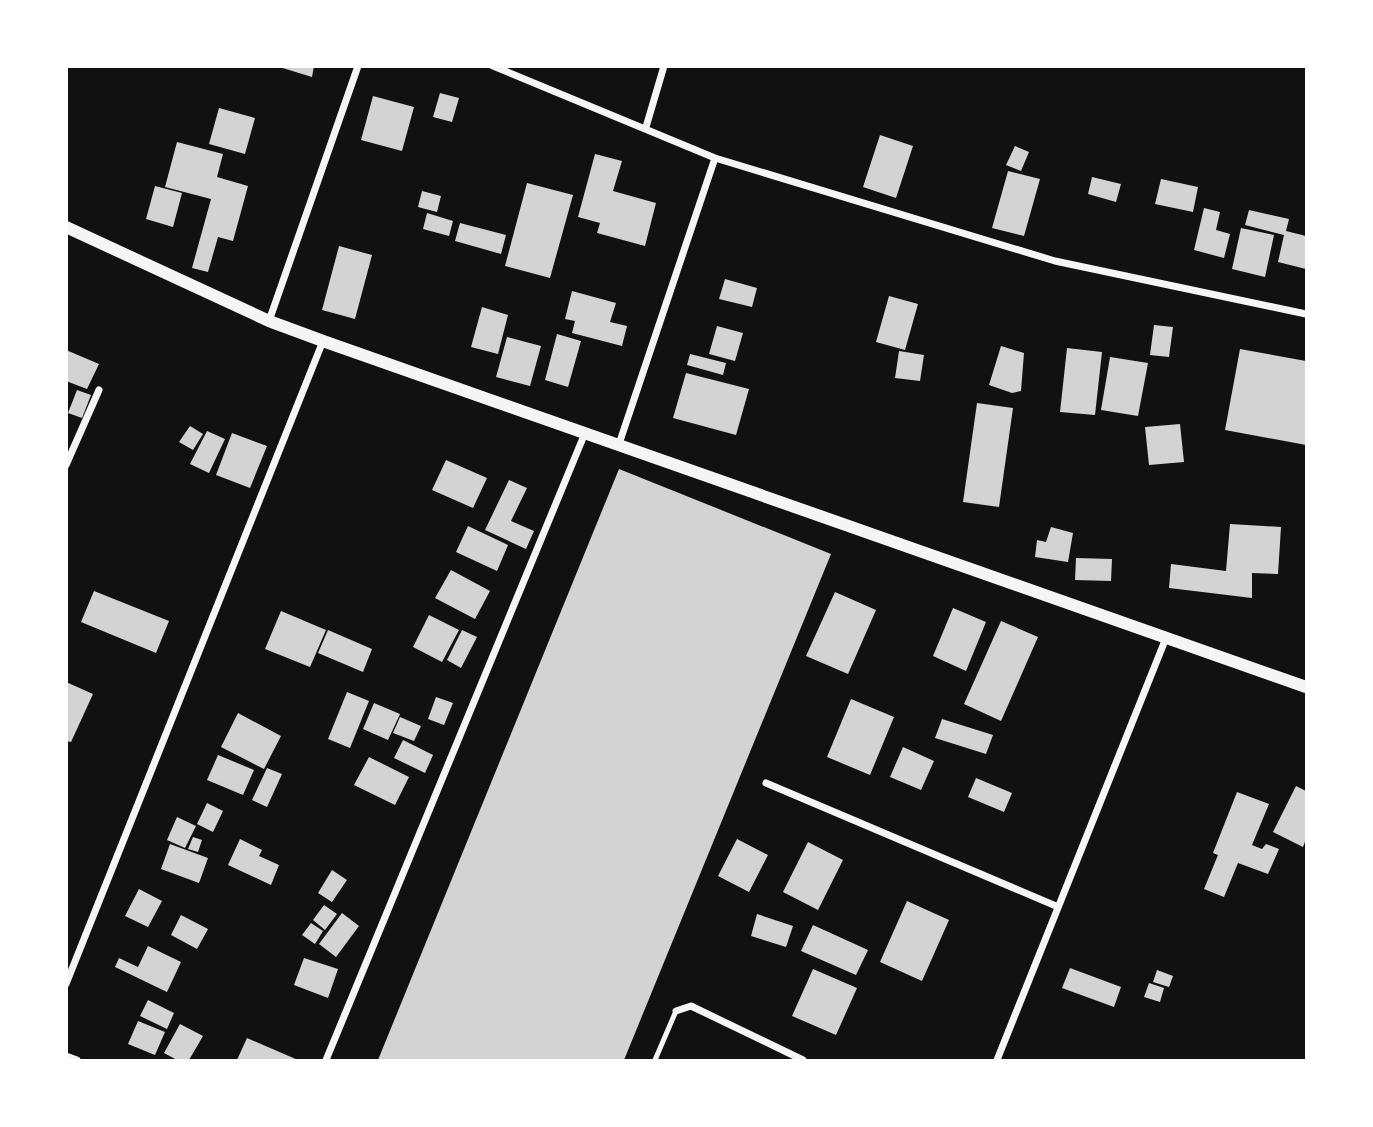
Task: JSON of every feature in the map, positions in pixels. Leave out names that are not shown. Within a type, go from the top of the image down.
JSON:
[{"type":"street","points":[[269,321],[358,66]]},
{"type":"street","points":[[493,66],[646,127],[715,158],[1055,261],[1307,314]]},
{"type":"street","points":[[646,127],[664,66]]},
{"type":"street","points":[[619,444],[715,158]]},
{"type":"street","points":[[66,227],[269,321],[1307,687]]},
{"type":"street","points":[[66,984],[323,341]]},
{"type":"street","points":[[66,466],[99,390]]},
{"type":"street","points":[[326,1060],[585,433]]},
{"type":"street","points":[[997,1060],[1056,906],[1166,638]]},
{"type":"street","points":[[766,783],[1056,906]]},
{"type":"street","points":[[676,1011],[691,1006],[803,1060]]},
{"type":"street","points":[[66,1056],[77,1060]]},
{"type":"lane","points":[[655,1060],[676,1011]]},
{"type":"building","points":[[276,66],[314,66],[312,77]]},
{"type":"building","points":[[440,93],[459,98],[452,122],[433,117]]},
{"type":"building","points":[[373,96],[414,107],[402,151],[361,140]]},
{"type":"building","points":[[219,108],[255,118],[245,154],[209,144]]},
{"type":"building","points":[[880,135],[913,146],[896,198],[863,187]]},
{"type":"building","points":[[177,142],[223,154],[217,177],[248,186],[233,241],[218,237],[208,272],[192,268],[211,199],[165,187]]},
{"type":"building","points":[[1015,146],[1029,152],[1021,171],[1006,165]]},
{"type":"building","points":[[595,154],[622,161],[613,191],[656,203],[645,246],[597,233],[600,223],[578,217]]},
{"type":"building","points":[[1008,171],[1040,179],[1024,236],[992,228]]},
{"type":"building","points":[[1092,177],[1121,184],[1116,202],[1088,194]]},
{"type":"building","points":[[1161,179],[1198,187],[1193,212],[1155,204]]},
{"type":"building","points":[[527,183],[573,195],[550,278],[505,266]]},
{"type":"building","points":[[155,186],[182,193],[173,227],[146,219]]},
{"type":"building","points":[[422,191],[441,196],[437,212],[418,207]]},
{"type":"building","points":[[1204,208],[1220,212],[1216,230],[1230,234],[1224,258],[1194,250]]},
{"type":"building","points":[[1249,210],[1289,219],[1286,231],[1306,236],[1306,269],[1278,262],[1284,235],[1245,225]]},
{"type":"building","points":[[427,213],[453,221],[449,236],[423,229]]},
{"type":"building","points":[[460,223],[506,235],[501,254],[455,241]]},
{"type":"building","points":[[1241,228],[1274,235],[1265,277],[1232,269]]},
{"type":"building","points":[[339,246],[372,255],[355,319],[322,310]]},
{"type":"building","points":[[725,279],[757,288],[752,307],[719,299]]},
{"type":"building","points":[[572,291],[616,303],[610,322],[627,326],[622,346],[572,333],[575,321],[565,319]]},
{"type":"building","points":[[889,296],[918,304],[905,350],[876,342]]},
{"type":"building","points":[[482,307],[508,315],[498,354],[471,347]]},
{"type":"building","points":[[1154,325],[1173,327],[1169,357],[1150,355]]},
{"type":"building","points":[[717,326],[743,333],[735,361],[709,354]]},
{"type":"building","points":[[557,334],[581,341],[568,387],[545,380]]},
{"type":"building","points":[[507,337],[541,346],[530,386],[496,377]]},
{"type":"building","points":[[1001,346],[1024,353],[1021,391],[1012,393],[989,385]]},
{"type":"building","points":[[1067,348],[1102,352],[1095,415],[1060,412]]},
{"type":"building","points":[[1240,349],[1306,361],[1306,445],[1225,430]]},
{"type":"building","points":[[66,350],[99,364],[87,389],[66,381]]},
{"type":"building","points":[[899,351],[924,355],[920,381],[895,378]]},
{"type":"building","points":[[690,354],[726,363],[723,375],[687,365]]},
{"type":"building","points":[[1110,357],[1148,363],[1138,416],[1101,410]]},
{"type":"building","points":[[686,373],[749,389],[736,435],[673,418]]},
{"type":"building","points":[[77,390],[91,395],[82,418],[68,413]]},
{"type":"building","points":[[977,403],[1013,408],[999,507],[963,502]]},
{"type":"building","points":[[1180,424],[1184,462],[1149,465],[1145,427]]},
{"type":"building","points":[[190,426],[203,434],[193,450],[179,442]]},
{"type":"building","points":[[207,431],[225,439],[209,473],[190,464]]},
{"type":"building","points":[[232,433],[267,446],[250,488],[216,475]]},
{"type":"building","points":[[446,460],[487,478],[473,508],[432,490]]},
{"type":"building","points":[[619,469],[831,554],[624,1060],[378,1060]]},
{"type":"building","points":[[509,480],[527,488],[511,521],[534,531],[526,549],[485,530]]},
{"type":"building","points":[[1230,524],[1281,527],[1278,574],[1252,573],[1252,598],[1169,588],[1171,564],[1226,571]]},
{"type":"building","points":[[468,526],[508,545],[497,571],[456,552]]},
{"type":"building","points":[[1051,527],[1073,533],[1068,562],[1035,557],[1037,540],[1046,542]]},
{"type":"building","points":[[1076,558],[1112,559],[1111,581],[1075,580]]},
{"type":"building","points":[[451,570],[490,591],[475,619],[435,598]]},
{"type":"building","points":[[94,591],[169,621],[156,653],[81,622]]},
{"type":"building","points":[[835,592],[876,610],[848,674],[806,656]]},
{"type":"building","points":[[953,608],[986,622],[966,671],[933,656]]},
{"type":"building","points":[[281,611],[326,630],[310,667],[265,649]]},
{"type":"building","points":[[429,615],[459,630],[442,662],[413,647]]},
{"type":"building","points":[[1001,621],[1038,637],[1001,721],[964,704]]},
{"type":"building","points":[[328,630],[372,649],[363,672],[318,653]]},
{"type":"building","points":[[462,630],[477,637],[461,668],[447,660]]},
{"type":"building","points":[[66,682],[93,694],[71,742],[66,741]]},
{"type":"building","points":[[347,692],[369,701],[350,748],[328,739]]},
{"type":"building","points":[[436,697],[453,703],[444,725],[428,719]]},
{"type":"building","points":[[851,699],[894,717],[870,775],[827,757]]},
{"type":"building","points":[[374,703],[400,714],[388,740],[363,729]]},
{"type":"building","points":[[238,713],[281,736],[264,769],[221,747]]},
{"type":"building","points":[[400,717],[421,726],[414,741],[393,733]]},
{"type":"building","points":[[942,719],[993,735],[986,754],[935,738]]},
{"type":"building","points":[[403,740],[433,755],[425,773],[394,758]]},
{"type":"building","points":[[903,747],[934,761],[921,790],[890,777]]},
{"type":"building","points":[[218,755],[254,770],[243,795],[207,780]]},
{"type":"building","points":[[369,757],[409,777],[395,805],[354,785]]},
{"type":"building","points":[[267,768],[282,774],[267,807],[252,800]]},
{"type":"building","points":[[976,778],[1012,793],[1004,812],[968,797]]},
{"type":"building","points":[[1296,786],[1306,791],[1306,839],[1303,847],[1273,832]]},
{"type":"building","points":[[1237,792],[1269,804],[1252,845],[1262,849],[1266,844],[1279,849],[1268,874],[1238,863],[1224,897],[1204,889],[1218,855],[1213,853]]},
{"type":"building","points":[[207,803],[223,811],[213,832],[197,824]]},
{"type":"building","points":[[177,817],[196,826],[185,848],[167,840]]},
{"type":"building","points":[[193,837],[202,840],[198,852],[188,849]]},
{"type":"building","points":[[240,839],[262,850],[259,856],[279,865],[271,885],[228,865]]},
{"type":"building","points":[[737,839],[768,855],[749,892],[718,876]]},
{"type":"building","points":[[808,842],[843,860],[818,910],[783,892]]},
{"type":"building","points":[[170,844],[208,858],[199,883],[161,869]]},
{"type":"building","points":[[332,870],[347,880],[332,902],[318,893]]},
{"type":"building","points":[[139,889],[162,901],[148,927],[125,916]]},
{"type":"building","points":[[907,901],[949,920],[922,981],[880,962]]},
{"type":"building","points":[[324,905],[337,914],[325,930],[313,920]]},
{"type":"building","points":[[342,913],[359,926],[336,957],[319,944]]},
{"type":"building","points":[[757,914],[793,926],[786,947],[751,936]]},
{"type":"building","points":[[181,915],[208,929],[197,949],[171,935]]},
{"type":"building","points":[[311,923],[323,931],[315,944],[302,935]]},
{"type":"building","points":[[813,925],[868,950],[856,975],[801,951]]},
{"type":"building","points":[[148,946],[181,962],[167,992],[115,967],[119,958],[138,967]]},
{"type":"building","points":[[304,958],[338,969],[328,998],[294,985]]},
{"type":"building","points":[[1070,968],[1121,987],[1114,1007],[1062,988]]},
{"type":"building","points":[[813,969],[857,988],[836,1035],[792,1016]]},
{"type":"building","points":[[1157,970],[1173,976],[1169,987],[1153,982]]},
{"type":"building","points":[[1149,983],[1164,988],[1160,1002],[1144,997]]},
{"type":"building","points":[[148,1000],[174,1013],[167,1029],[140,1016]]},
{"type":"building","points":[[138,1021],[165,1032],[155,1055],[128,1044]]},
{"type":"building","points":[[180,1024],[203,1036],[189,1060],[177,1060],[164,1053]]},
{"type":"building","points":[[247,1038],[298,1060],[237,1060]]}]
